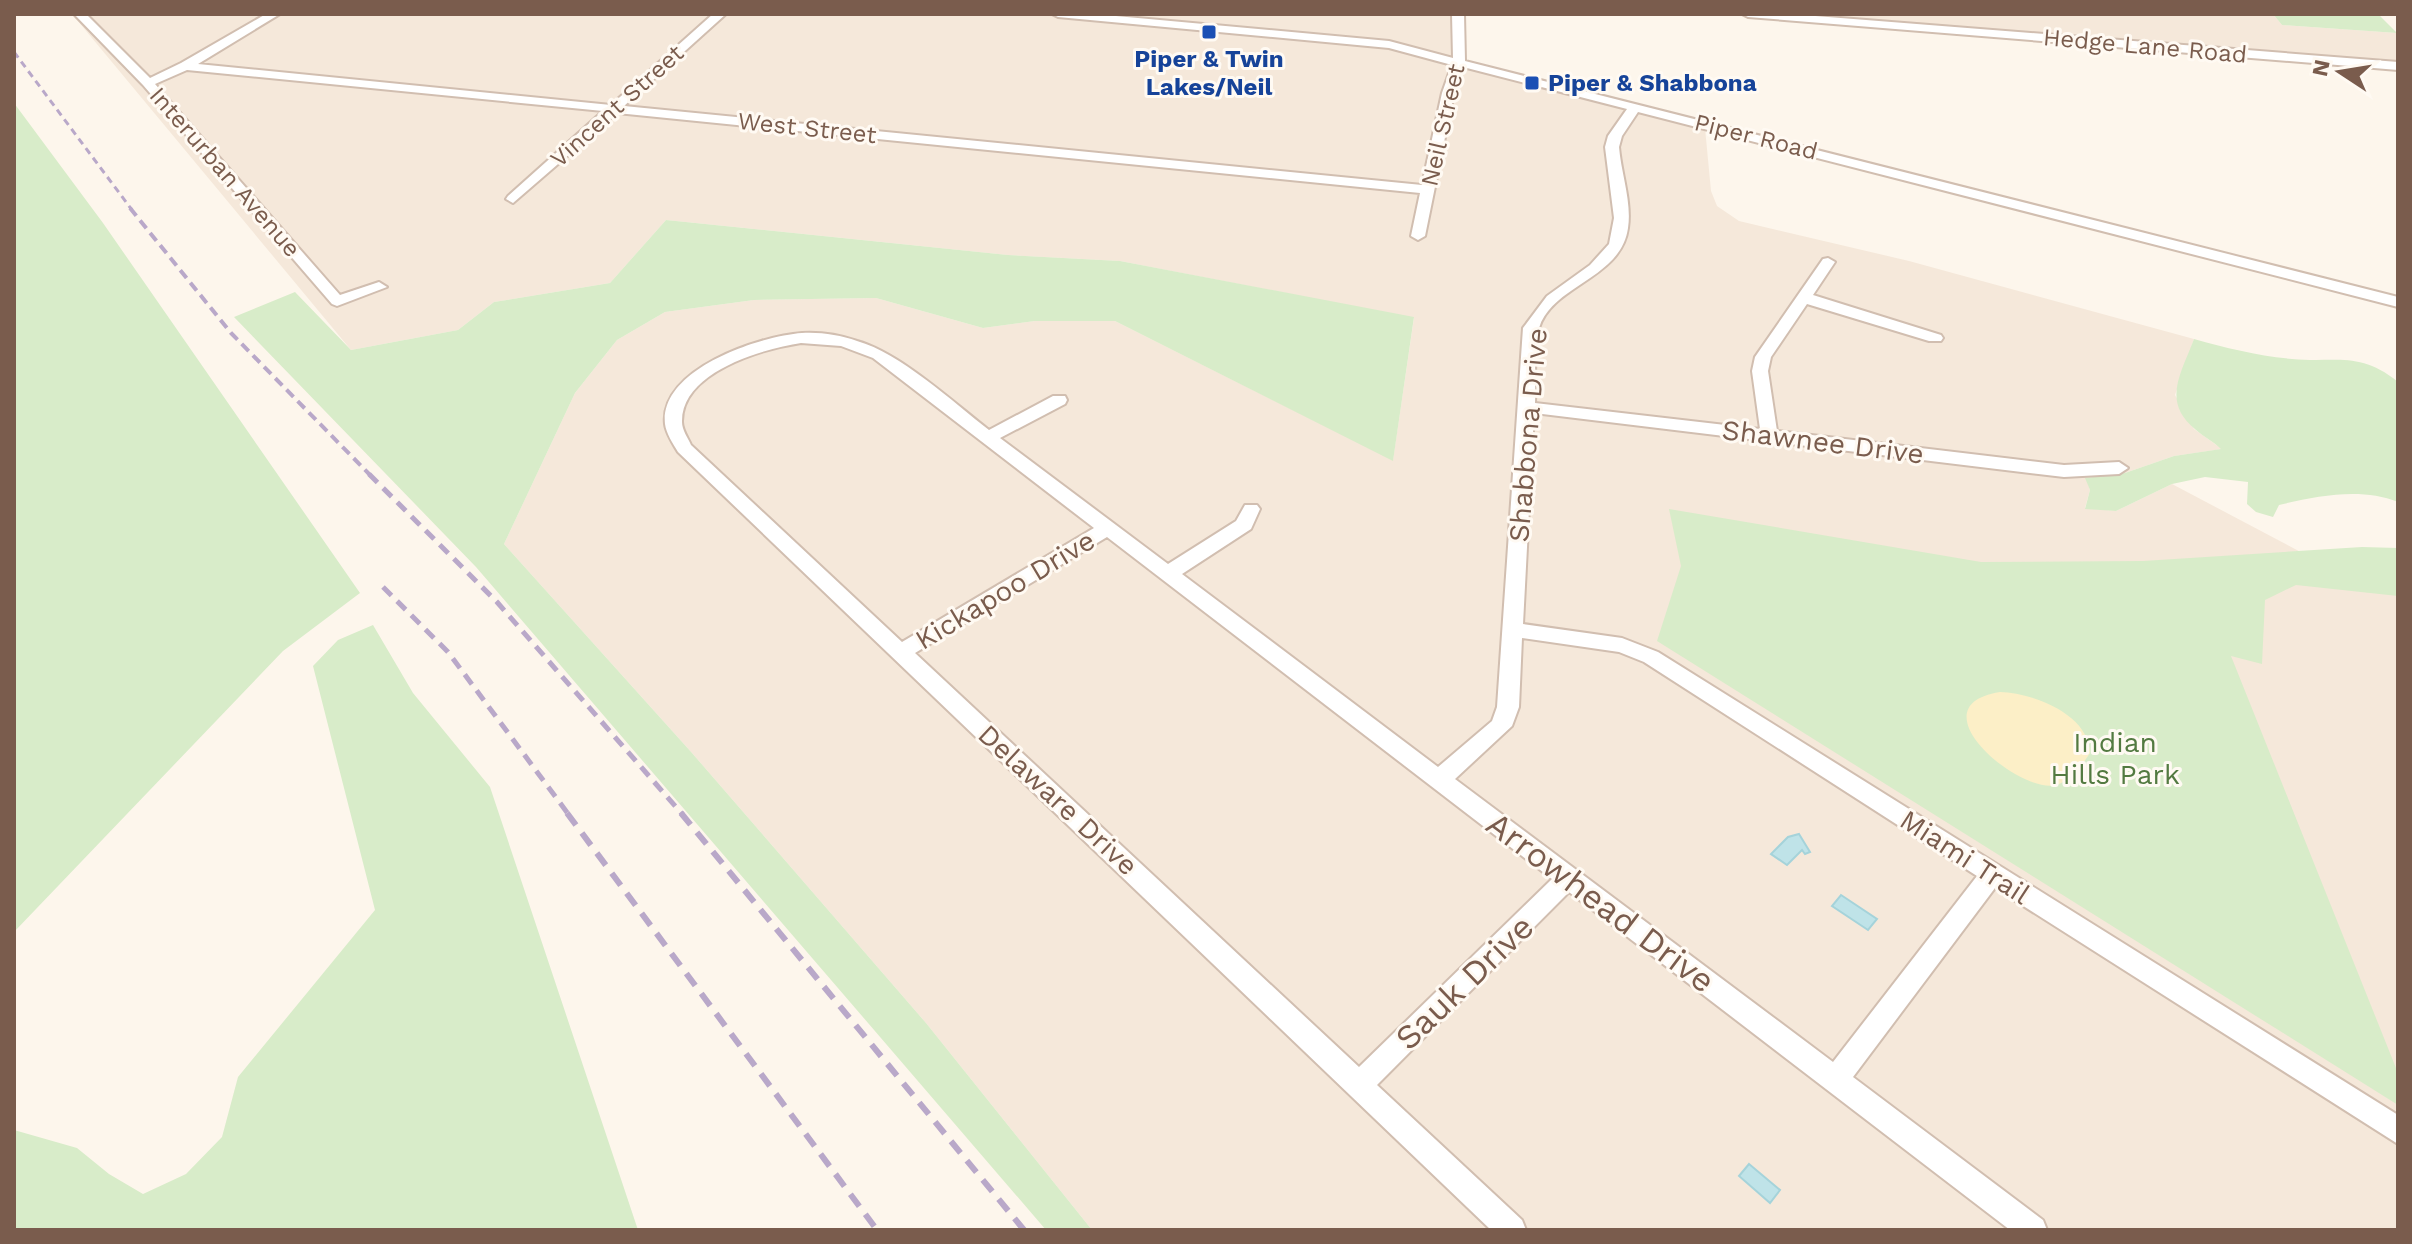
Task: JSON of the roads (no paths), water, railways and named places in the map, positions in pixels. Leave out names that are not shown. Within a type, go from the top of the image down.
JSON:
[{"type":"street","name":"Interurban Avenue","points":[[80,14],[148,83],[337,301],[379,287]]},
{"type":"street","points":[[148,83],[185,66],[274,14]]},
{"type":"street","name":"Vincent Street","points":[[513,199],[720,14]]},
{"type":"street","name":"Piper Road","points":[[1058,14],[1359,40],[1636,106],[2398,302]]},
{"type":"street","name":"Neil Street","points":[[1418,236],[1448,93],[1459,62],[1458,14]]},
{"type":"street","name":"Hedge Lane Road","points":[[1748,14],[2398,66]]},
{"type":"street","name":"West Street","points":[[185,66],[1429,190]]},
{"type":"street","name":"Shabbona Drive","points":[[1439,779],[1501,726],[1508,707],[1531,328],[1546,302],[1601,264],[1615,246],[1621,228],[1612,147],[1615,136],[1636,106]]},
{"type":"street","points":[[1769,435],[1760,371],[1763,357],[1828,262]]},
{"type":"street","points":[[1805,298],[1935,338]]},
{"type":"street","name":"Arrowhead Drive","points":[[722,361],[749,349],[784,340],[824,338],[850,342],[888,360],[2033,1230]]},
{"type":"street","name":"Delaware Drive","points":[[722,361],[692,381],[682,393],[672,420],[677,439],[1512,1230]]},
{"type":"street","points":[[989,437],[1059,400]]},
{"type":"street","name":"Shawnee Drive","points":[[1527,407],[2064,471],[2119,468]]},
{"type":"street","points":[[1169,573],[1244,525],[1251,509]]},
{"type":"street","name":"Kickapoo Drive","points":[[901,652],[1108,528]]},
{"type":"street","name":"Miami Trail","points":[[1514,630],[1622,645],[1651,657],[2398,1131]]},
{"type":"street","points":[[1836,1079],[1992,874]]},
{"type":"street","name":"Sauk Drive","points":[[1359,1085],[1568,878]]},
{"type":"water","points":[[1799,834],[1810,852],[1805,854],[1802,850],[1787,865],[1771,854],[1788,837]]},
{"type":"water","points":[[1841,895],[1877,919],[1868,930],[1832,906]]},
{"type":"water","points":[[1749,1164],[1780,1190],[1770,1203],[1739,1176]]},
{"type":"railway","points":[[14,52],[132,210]]},
{"type":"railway","points":[[130,208],[231,333],[371,476]]},
{"type":"railway","points":[[371,476],[497,602],[683,815]]},
{"type":"railway","points":[[383,587],[448,652],[569,815]]},
{"type":"railway","points":[[567,813],[877,1230]]},
{"type":"railway","points":[[681,813],[1024,1230]]},
{"type":"place","name":"Piper & Twin Lakes/Neil","points":[[1209,32]]},
{"type":"place","name":"Piper & Shabbona","points":[[1532,83]]},
{"type":"park label","name":"Indian Hills Park","points":[[2115,758]]}]
